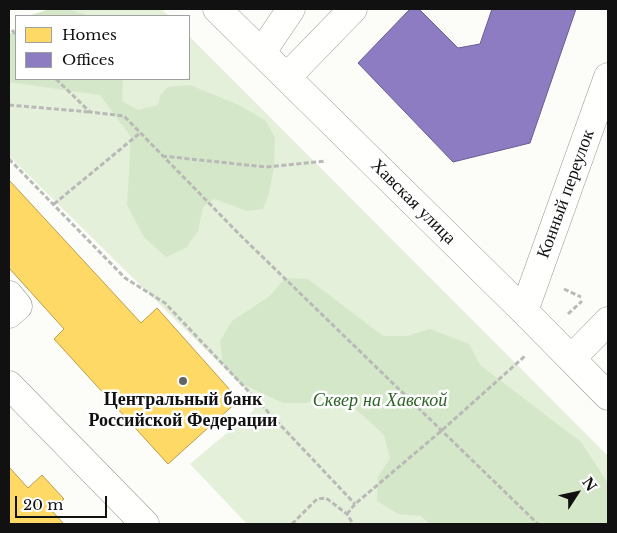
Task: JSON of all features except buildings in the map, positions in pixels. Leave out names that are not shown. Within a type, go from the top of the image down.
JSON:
[{"type":"street","name":"Хавская улица","points":[[218,9],[572,358],[608,396]]},
{"type":"street","points":[[262,52],[291,9]]},
{"type":"street","points":[[287,76],[353,9]]},
{"type":"street","name":"Конный переулок","points":[[524,311],[608,77]]},
{"type":"street","points":[[9,295],[18,306],[9,314]]},
{"type":"street","points":[[572,358],[608,321]]},
{"type":"street","points":[[9,385],[146,524]]},
{"type":"path","points":[[12,30],[15,34]]},
{"type":"path","points":[[57,80],[90,112]]},
{"type":"path","points":[[9,105],[124,116],[241,236],[440,432],[537,524]]},
{"type":"path","points":[[54,205],[140,133]]},
{"type":"path","points":[[162,156],[266,167],[325,161]]},
{"type":"path","points":[[9,159],[125,278],[165,303],[355,504]]},
{"type":"path","points":[[559,286],[581,299],[565,317]]},
{"type":"path","points":[[346,514],[355,504],[440,432],[525,356]]},
{"type":"path","points":[[292,524],[317,498],[326,498],[346,514],[353,524]]},
{"type":"green space","points":[[50,9],[67,9],[87,15],[31,15]]},
{"type":"green space","points":[[65,9],[161,9],[168,15],[56,15]]},
{"type":"green space","points":[[15,31],[15,80],[123,80],[122,101],[138,110],[158,105],[160,96],[168,87],[190,85],[239,105],[266,121],[275,138],[274,167],[269,193],[263,209],[247,211],[214,199],[203,207],[198,231],[186,248],[166,257],[144,237],[127,205],[131,137],[100,95],[9,82],[9,34]]},
{"type":"green space","name":"Сквер на Хавской","points":[[190,37],[608,456],[608,524],[247,524],[190,464],[253,411],[256,399],[9,156],[9,51],[15,80],[190,80]]},
{"type":"green space","points":[[285,278],[308,279],[383,336],[407,336],[430,329],[469,344],[480,365],[581,442],[608,483],[608,524],[430,524],[421,516],[398,514],[377,501],[378,477],[390,458],[384,435],[367,419],[349,404],[328,397],[306,403],[283,403],[238,382],[223,363],[220,341],[232,321],[270,296]]},
{"type":"place","name":"Центральный банк Российской Федерации","points":[[183,381]]}]
